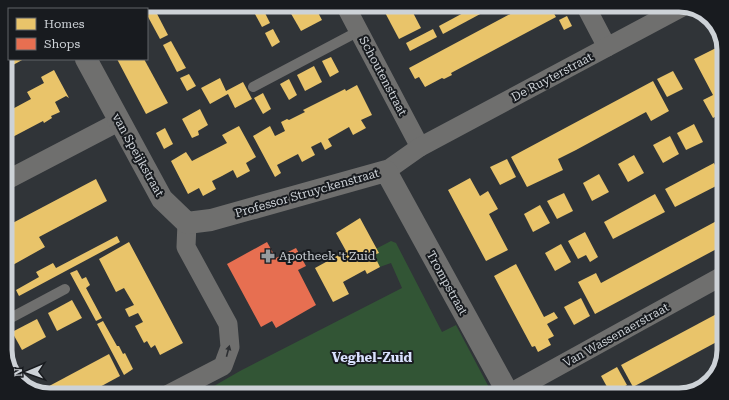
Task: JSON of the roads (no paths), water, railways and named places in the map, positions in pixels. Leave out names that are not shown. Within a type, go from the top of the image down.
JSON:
[{"type":"street","name":"Schoutenstraat","points":[[350,12],[420,147]]},
{"type":"street","points":[[589,12],[607,47]]},
{"type":"street","name":"De Ruyterstraat","points":[[420,147],[673,12]]},
{"type":"street","name":"van Speijkstraat","points":[[87,60],[162,199],[187,223]]},
{"type":"street","points":[[12,177],[120,121]]},
{"type":"street","name":"Professor Struyckenstraat","points":[[187,223],[211,220],[386,171],[420,147]]},
{"type":"street","name":"Trompstraat","points":[[386,171],[505,388]]},
{"type":"street","points":[[187,223],[186,247],[228,324],[230,347],[223,366],[194,388]]},
{"type":"street","name":"Van Wassenaerstraat","points":[[519,388],[717,279]]},
{"type":"lane","points":[[253,87],[359,31]]},
{"type":"lane","points":[[12,317],[65,288]]},
{"type":"place","name":"Apotheek 't Zuid","points":[[268,256]]},
{"type":"district","name":"Veghel-Zuid","points":[[372,357]]}]
